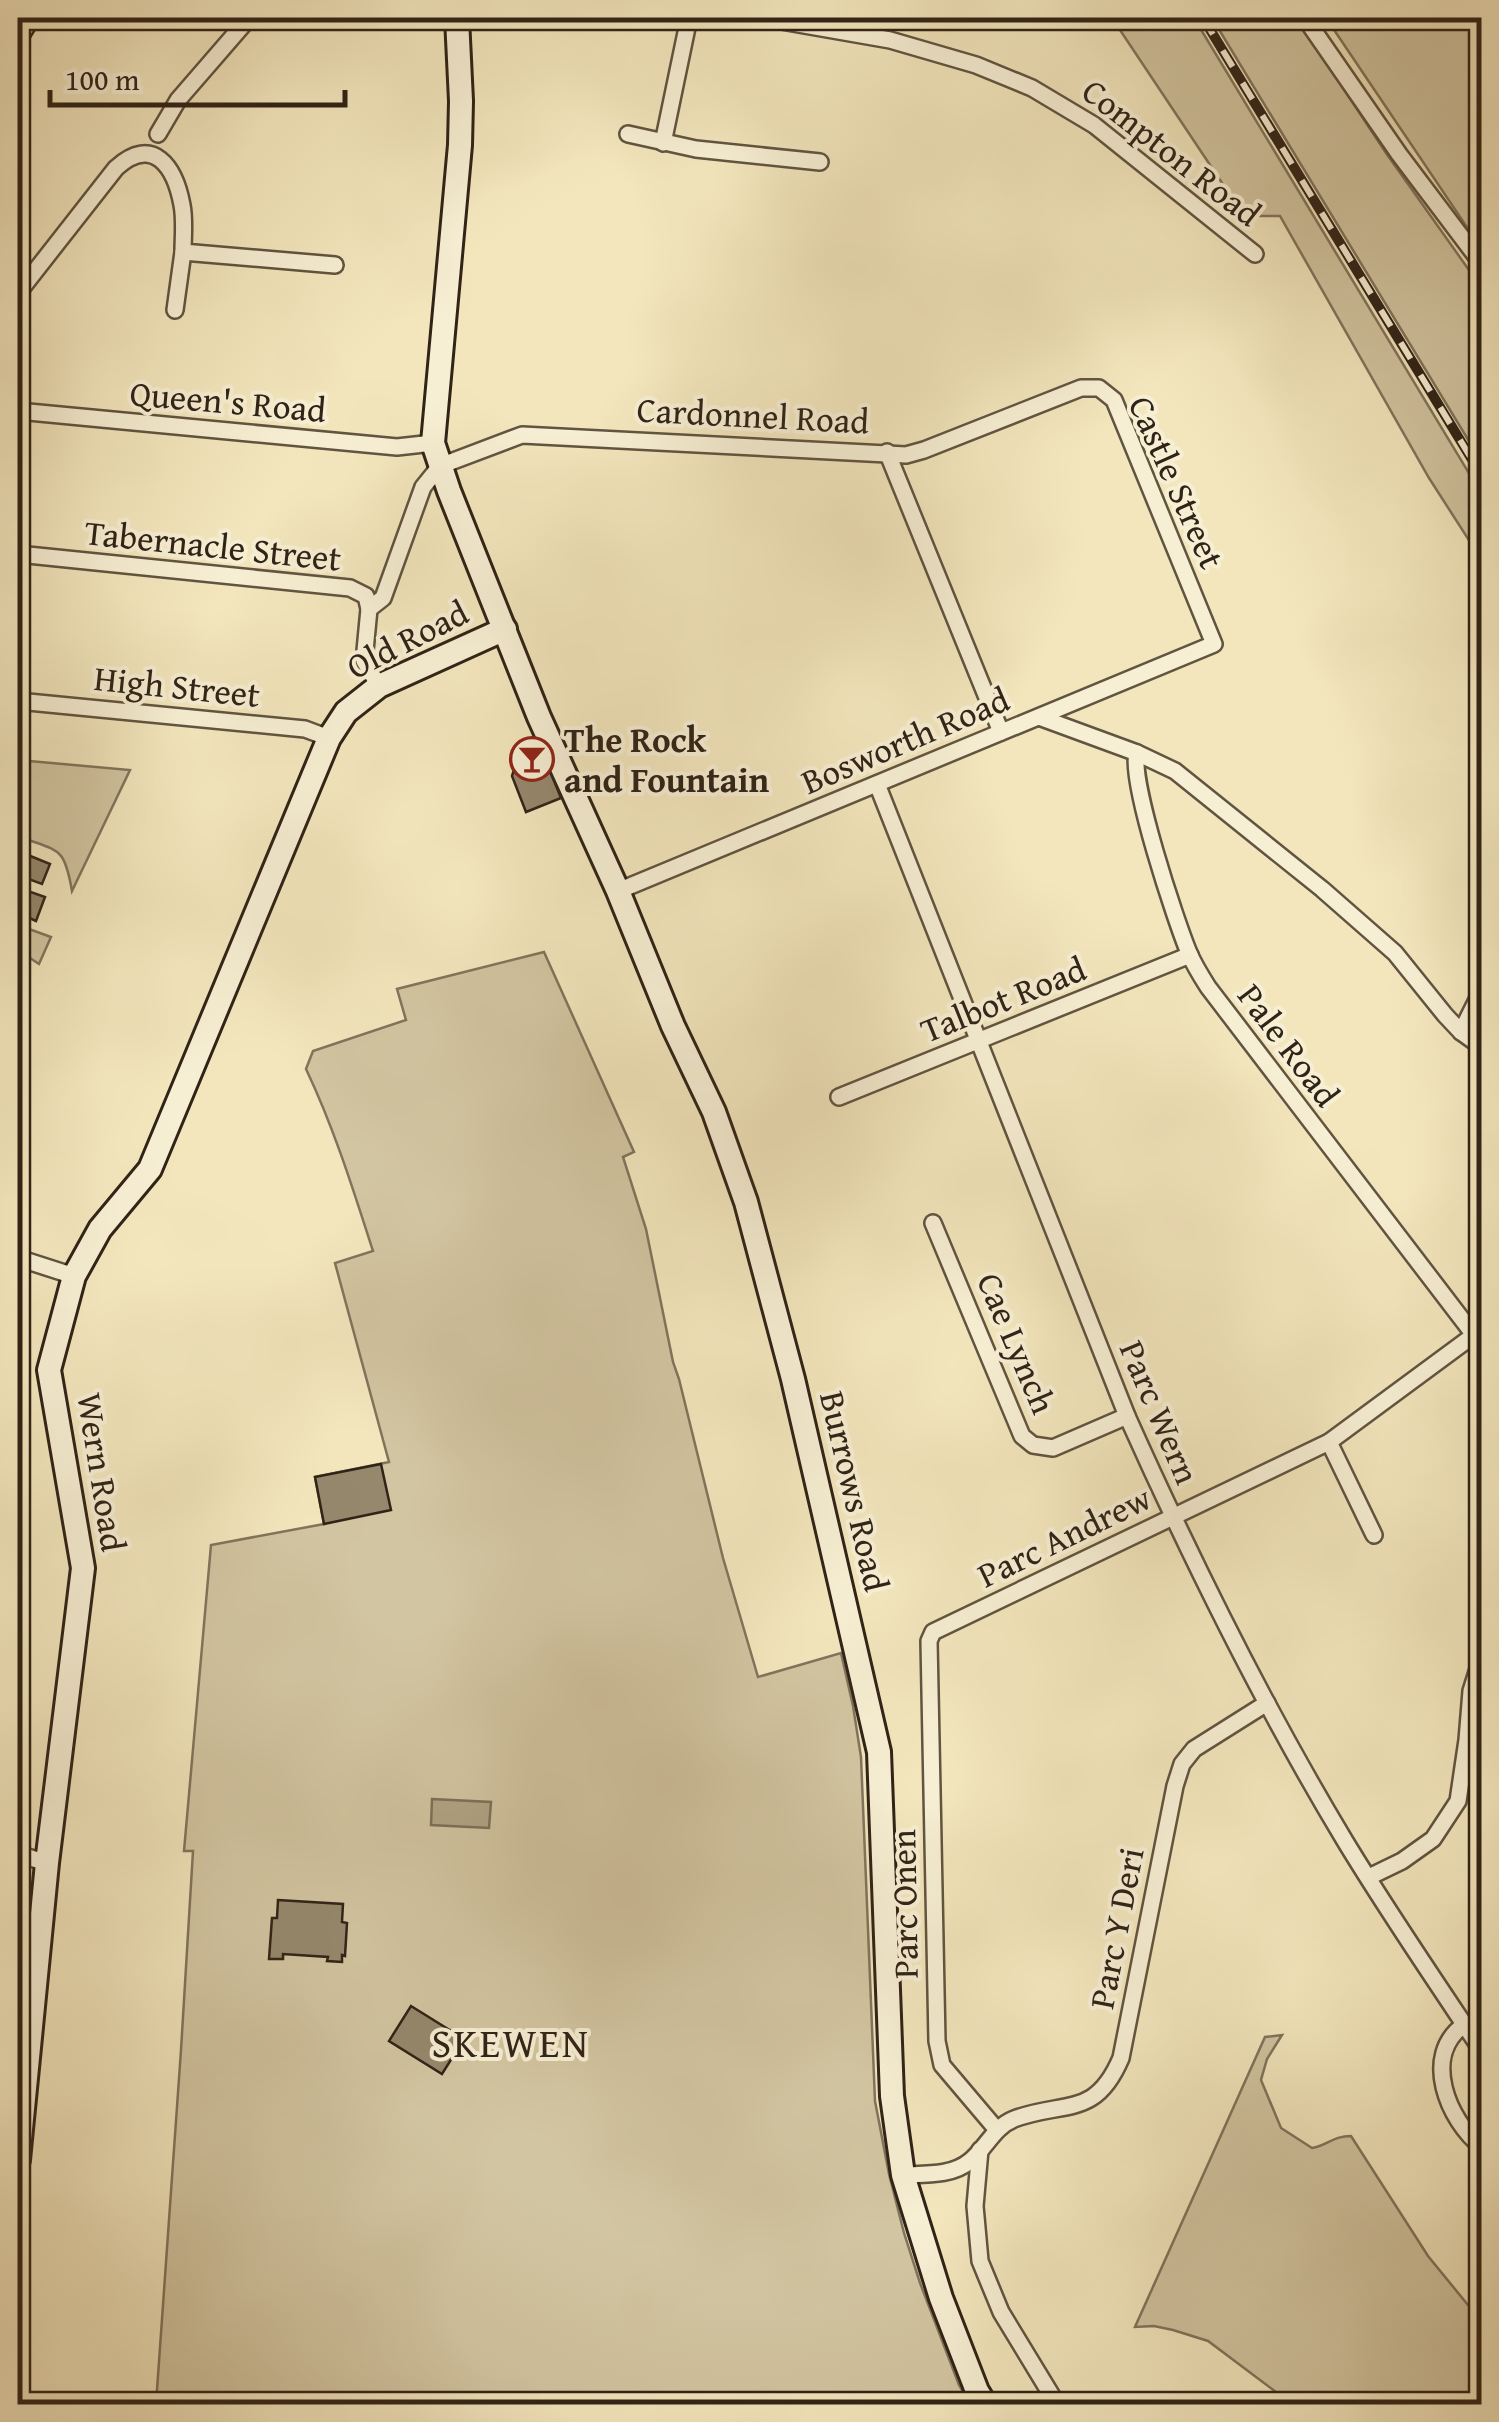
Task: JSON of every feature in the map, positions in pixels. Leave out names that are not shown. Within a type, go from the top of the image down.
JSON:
[{"type":"main road","points":[[18,31],[26,18]]},
{"type":"main road","name":"Old Road","points":[[74,1276],[100,1229],[150,1169],[330,738],[346,712],[379,686],[504,629],[436,454],[460,145],[457,18]]},
{"type":"main road","name":"Burrows Road","points":[[504,629],[539,718],[714,1112],[746,1202],[793,1379],[878,1752],[892,2096],[904,2175],[941,2298],[985,2404]]},
{"type":"main road","name":"Wern Road","points":[[18,2160],[48,1863],[84,1568],[49,1370],[74,1276]]},
{"type":"street","points":[[158,134],[178,100],[249,18]]},
{"type":"street","points":[[663,142],[689,18]]},
{"type":"street","name":"Compton Road","points":[[764,18],[890,40],[976,65],[1032,88],[1094,125],[1254,254]]},
{"type":"street","points":[[1306,18],[1399,154],[1482,264]]},
{"type":"street","points":[[628,134],[696,149],[820,162]]},
{"type":"street","points":[[18,293],[116,168],[146,152],[164,164],[177,186],[183,209],[175,310]]},
{"type":"street","points":[[182,252],[335,265]]},
{"type":"street","name":"Castle Street","points":[[887,452],[906,454],[924,450],[1081,388],[1098,388],[1114,400],[1214,644]]},
{"type":"street","name":"Queen's Road","points":[[18,411],[436,454]]},
{"type":"street","name":"Cardonnel Road","points":[[436,454],[522,435],[887,452],[1001,732]]},
{"type":"street","points":[[369,609],[383,598],[436,454]]},
{"type":"street","name":"Tabernacle Street","points":[[18,554],[350,588],[366,596],[369,609],[364,661],[379,686]]},
{"type":"street","name":"Bosworth Road","points":[[618,891],[1214,644]]},
{"type":"street","name":"High Street","points":[[18,701],[305,729],[330,738]]},
{"type":"street","points":[[1039,717],[1176,771],[1396,953],[1461,1032],[1482,1048]]},
{"type":"street","name":"Pale Road","points":[[1137,753],[1134,762],[1143,810],[1190,955],[1208,987],[1478,1335],[1329,1442]]},
{"type":"street","name":"Parc Wern","points":[[876,784],[1127,1416],[1173,1517],[1267,1703],[1346,1843],[1482,2052]]},
{"type":"street","name":"Talbot Road","points":[[838,1097],[1190,955]]},
{"type":"street","points":[[1461,1032],[1482,990]]},
{"type":"street","name":"Cae Lynch","points":[[933,1223],[1022,1436],[1032,1445],[1053,1448],[1127,1416]]},
{"type":"street","points":[[18,1258],[74,1276]]},
{"type":"street","points":[[1329,1442],[1374,1536]]},
{"type":"street","name":"Parc Andrew","points":[[933,1632],[1329,1442]]},
{"type":"street","name":"Parc Onen","points":[[933,1632],[929,1641],[937,2042],[942,2066],[997,2130]]},
{"type":"street","points":[[1369,1877],[1402,1861],[1433,1838],[1458,1800],[1471,1691],[1482,1656]]},
{"type":"street","name":"Parc Y Deri","points":[[997,2130],[1012,2120],[1080,2105],[1097,2096],[1112,2079],[1121,2058],[1182,1764],[1194,1749],[1267,1703]]},
{"type":"street","points":[[18,1854],[48,1863]]},
{"type":"street","points":[[1464,2026],[1450,2040],[1443,2068],[1444,2088],[1465,2133],[1482,2146]]},
{"type":"street","points":[[904,2175],[944,2174],[969,2162],[997,2130]]},
{"type":"street","points":[[980,2150],[974,2206],[980,2261],[1001,2312],[1052,2396]]},
{"type":"shaded area","points":[[1112,18],[1194,18],[1481,493],[1481,559],[1429,478],[1280,216],[1260,216],[1238,207]]},
{"type":"shaded area","points":[[1212,18],[1297,18],[1481,287],[1481,461]]},
{"type":"shaded area","points":[[1326,18],[1481,18],[1481,248]]},
{"type":"shaded area","points":[[18,760],[130,770],[72,891],[66,865],[57,852],[18,836]]},
{"type":"shaded area","points":[[18,925],[51,937],[39,964],[18,946]]},
{"type":"shaded area","points":[[544,952],[634,1152],[623,1157],[646,1229],[673,1362],[758,1677],[841,1653],[861,1757],[875,2101],[904,2233],[959,2385],[970,2404],[156,2404],[193,1851],[184,1851],[211,1545],[324,1524],[315,1477],[389,1462],[335,1263],[373,1251],[334,1136],[306,1069],[313,1051],[406,1020],[397,989]]},
{"type":"shaded area","points":[[432,1799],[491,1802],[489,1828],[431,1825]]},
{"type":"shaded area","points":[[1282,2035],[1267,2059],[1261,2080],[1281,2128],[1312,2148],[1351,2136],[1428,2256],[1481,2321],[1481,2404],[1292,2404],[1208,2341],[1154,2326],[1135,2327],[1265,2037]]},
{"type":"building","name":"The Rock and Fountain","points":[[537,737],[561,798],[526,812],[512,776],[523,742]]},
{"type":"building","points":[[18,851],[50,864],[42,884],[26,878],[22,889],[45,897],[36,921],[18,913]]},
{"type":"building","points":[[381,1464],[391,1510],[324,1524],[315,1477]]},
{"type":"building","points":[[278,1900],[343,1904],[342,1922],[347,1923],[342,1962],[327,1961],[328,1957],[283,1954],[283,1959],[269,1959],[272,1918],[277,1918]]},
{"type":"building","points":[[411,2006],[464,2039],[442,2074],[389,2041]]},
{"type":"railway","points":[[1203,18],[1482,476]]},
{"type":"place","name":"The Rock and Fountain","points":[[532,759]]},
{"type":"district","name":"SKEWEN","points":[[511,2042]]}]
